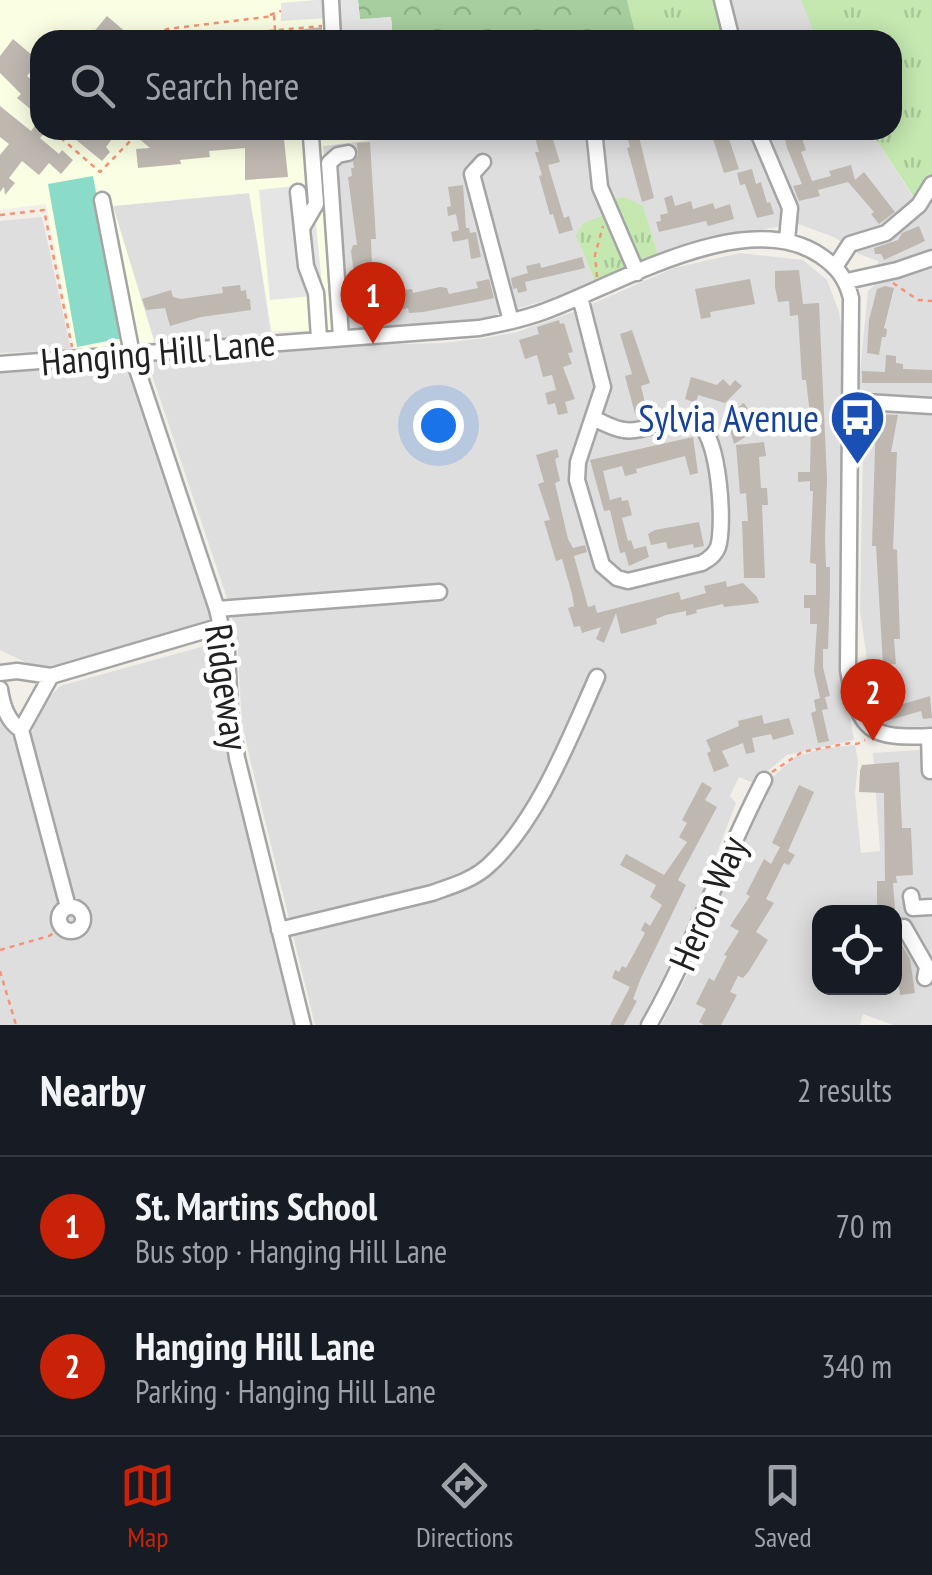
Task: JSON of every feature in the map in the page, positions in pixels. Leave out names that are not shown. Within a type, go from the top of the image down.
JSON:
[{"type":"street","points":[[331,0],[333,30]]},
{"type":"street","points":[[722,0],[730,30]]},
{"type":"street","points":[[302,228],[316,204],[311,140]]},
{"type":"street","points":[[595,140],[600,186],[637,273]]},
{"type":"street","points":[[761,140],[790,208],[787,240],[809,248],[847,281],[852,314],[848,670],[861,720],[874,733],[891,737],[931,736],[930,771]]},
{"type":"street","points":[[342,337],[329,164],[338,155],[348,154]]},
{"type":"street","points":[[471,169],[512,321]]},
{"type":"street","points":[[834,267],[850,244],[877,238],[919,206],[932,184]]},
{"type":"street","points":[[298,192],[306,266],[316,292],[320,338]]},
{"type":"street","name":"Ridgeway","points":[[102,200],[132,354],[217,609],[227,652],[232,735],[304,1025]]},
{"type":"street","name":"Hanging Hill Lane","points":[[0,364],[320,338],[442,334],[512,321],[721,244],[787,240]]},
{"type":"street","points":[[847,281],[932,258]]},
{"type":"street","points":[[580,297],[602,387],[578,462],[577,480],[602,564],[616,578],[628,580],[712,558],[720,536],[715,451],[702,427],[687,419],[672,419],[625,430],[594,419]]},
{"type":"street","points":[[850,401],[932,406]]},
{"type":"street","points":[[217,609],[439,592]]},
{"type":"street","points":[[0,673],[18,671],[51,676],[221,626]]},
{"type":"street","points":[[21,730],[51,676]]},
{"type":"street","points":[[278,930],[432,892],[456,884],[490,864],[536,800],[597,677]]},
{"type":"street","points":[[0,688],[5,709],[21,730],[68,907],[59,917],[62,928]]},
{"type":"street","name":"Heron Way","points":[[649,1025],[696,934],[733,838],[764,780]]},
{"type":"street","points":[[912,896],[912,908],[932,907]]},
{"type":"street","points":[[904,927],[928,970]]},
{"type":"path","points":[[270,16],[270,12],[281,11]]},
{"type":"path","points":[[166,30],[274,16],[275,30],[268,30]]},
{"type":"path","points":[[62,140],[100,172],[131,140]]},
{"type":"path","points":[[0,215],[44,210],[74,359]]},
{"type":"path","points":[[601,288],[595,255],[602,227],[612,218]]},
{"type":"path","points":[[879,274],[918,300],[932,301]]},
{"type":"path","points":[[764,780],[782,762],[802,752],[857,744],[874,733]]},
{"type":"path","points":[[0,950],[49,936],[62,928]]},
{"type":"path","points":[[0,971],[16,1025]]},
{"type":"shaded area","points":[[0,0],[358,0],[360,19],[391,17],[392,30],[30,30],[30,140],[370,140],[323,146],[336,330],[272,331],[249,193],[113,206],[154,341],[75,354],[46,204],[0,210]]},
{"type":"shaded area","points":[[358,0],[360,19],[391,17],[392,30],[329,30],[328,18],[281,21],[281,3]]},
{"type":"shaded area","points":[[715,0],[802,0],[815,30],[723,30]]},
{"type":"shaded area","points":[[370,140],[876,140],[920,208],[932,199],[932,726],[893,728],[884,724],[868,667],[860,610],[864,394],[858,391],[868,291],[877,283],[878,261],[834,237],[798,224],[735,233],[658,254],[643,207],[612,200],[603,215],[583,223],[576,235],[594,280],[571,293],[488,317],[446,324],[336,330],[323,146]]},
{"type":"shaded area","points":[[312,184],[323,295],[270,300],[259,190]]},
{"type":"shaded area","points":[[250,193],[271,335],[156,346],[112,206]]},
{"type":"shaded area","points":[[42,217],[71,350],[0,353],[0,221]]},
{"type":"shaded area","points":[[740,253],[803,260],[827,280],[839,312],[843,336],[844,682],[854,740],[787,755],[753,783],[739,777],[730,796],[736,803],[690,923],[639,1025],[315,1025],[242,723],[237,638],[228,601],[147,360],[485,338],[517,332],[576,311],[674,268]]},
{"type":"shaded area","points":[[127,362],[212,621],[81,660],[31,665],[0,650],[0,372]]},
{"type":"shaded area","points":[[219,642],[222,718],[295,1025],[0,1025],[0,717],[13,737],[32,732],[39,709],[60,686]]},
{"type":"shaded area","points":[[855,745],[861,853],[880,851],[873,753],[932,749],[932,1025],[893,1025],[863,1014],[860,1025],[661,1025],[705,941],[736,854],[771,785],[767,782],[795,757]]},
{"type":"green space","points":[[358,0],[627,0],[634,30],[392,30],[391,17],[360,20]]},
{"type":"green space","points":[[627,0],[715,0],[723,30],[634,30]]},
{"type":"green space","points":[[801,0],[932,0],[932,199],[921,208],[877,140],[902,140],[902,30],[813,30]]},
{"type":"green space","points":[[93,176],[123,338],[77,347],[48,184]]},
{"type":"green space","points":[[624,197],[643,206],[661,264],[598,289],[576,235],[583,223],[603,215],[607,222],[612,218],[612,200]]},
{"type":"building","points":[[107,16],[123,30],[95,30]]},
{"type":"building","points":[[13,39],[30,53],[27,76],[30,109],[17,98],[21,94],[0,73],[0,56]]},
{"type":"building","points":[[0,106],[30,130],[30,140],[42,140],[73,160],[61,174],[49,163],[39,175],[22,161],[9,178],[15,183],[5,195],[4,187],[0,192],[0,155],[9,144],[0,137]]},
{"type":"building","points":[[76,140],[111,140],[106,147],[110,152],[102,161]]},
{"type":"building","points":[[140,140],[284,140],[288,177],[245,180],[245,148],[209,151],[210,157],[180,160],[181,164],[138,168],[136,149],[150,148]]},
{"type":"building","points":[[536,140],[553,140],[560,162],[548,165],[564,218],[569,216],[573,230],[559,234],[553,214],[550,215],[539,176],[542,175],[535,152],[539,152]]},
{"type":"building","points":[[628,140],[640,140],[654,198],[642,202],[627,148]]},
{"type":"building","points":[[713,140],[729,140],[739,169],[724,173]]},
{"type":"building","points":[[785,140],[803,140],[806,150],[801,152],[812,181],[851,165],[855,180],[864,172],[895,212],[879,224],[871,214],[874,212],[848,182],[818,190],[820,196],[799,201],[793,186],[802,184]]},
{"type":"building","points":[[370,142],[376,239],[371,239],[372,267],[367,268],[368,272],[354,274],[351,251],[357,245],[348,177],[352,176],[351,168],[358,155],[357,143]]},
{"type":"building","points":[[752,169],[774,214],[757,218],[745,184],[740,185],[737,173]]},
{"type":"building","points":[[463,185],[466,228],[470,233],[476,232],[481,257],[471,259],[468,239],[453,242],[451,232],[459,230],[456,214],[448,216],[447,207],[451,206],[448,187]]},
{"type":"building","points":[[672,195],[675,206],[691,201],[693,209],[713,203],[715,209],[730,204],[734,219],[659,232],[656,222],[661,221],[660,215],[668,213],[664,198]]},
{"type":"building","points":[[919,226],[925,241],[884,260],[881,254],[875,254],[874,248],[898,240],[902,233]]},
{"type":"building","points":[[582,257],[585,268],[525,282],[527,291],[518,293],[517,288],[513,289],[511,278],[528,273],[526,266],[540,263],[541,268]]},
{"type":"building","points":[[799,270],[803,304],[819,303],[827,479],[825,538],[830,590],[828,649],[823,649],[823,667],[830,696],[825,697],[828,709],[822,710],[829,741],[818,743],[811,713],[816,711],[814,700],[820,698],[814,671],[817,624],[810,624],[810,608],[804,608],[804,595],[816,595],[816,564],[810,563],[813,491],[810,481],[798,482],[798,472],[810,472],[811,423],[806,380],[802,380],[798,315],[790,316],[789,301],[778,302],[775,287],[775,271]]},
{"type":"building","points":[[489,279],[494,298],[423,312],[409,313],[408,308],[373,316],[350,313],[349,296],[356,295],[356,290],[366,289],[367,293],[412,289],[413,293],[440,287],[447,288],[449,294],[478,288],[476,282]]},
{"type":"building","points":[[750,279],[755,304],[710,312],[711,317],[701,319],[695,289]]},
{"type":"building","points":[[240,285],[250,299],[251,310],[170,326],[165,308],[146,310],[142,299],[171,290],[173,297],[181,299],[223,293],[222,287]]},
{"type":"building","points":[[894,288],[884,328],[886,337],[882,337],[879,355],[867,353],[869,320],[877,289]]},
{"type":"building","points":[[559,320],[564,323],[573,352],[568,353],[572,364],[563,367],[575,399],[565,402],[568,413],[558,415],[555,403],[548,405],[545,393],[556,390],[552,375],[543,377],[537,355],[525,359],[519,340],[539,334],[537,327]]},
{"type":"building","points":[[632,330],[650,383],[641,386],[645,403],[654,401],[656,409],[635,414],[625,376],[632,374],[620,334]]},
{"type":"building","points":[[886,355],[896,356],[896,363],[903,364],[903,369],[932,370],[932,383],[862,383],[862,371],[885,372]]},
{"type":"building","points":[[691,377],[717,385],[723,379],[730,386],[735,380],[742,386],[725,403],[698,395],[696,403],[685,399]]},
{"type":"building","points":[[744,403],[760,428],[734,444],[729,427],[734,424],[725,416]]},
{"type":"building","points":[[876,414],[898,415],[891,452],[897,452],[893,549],[897,550],[900,639],[894,639],[896,664],[883,665],[876,546],[872,546]]},
{"type":"building","points":[[693,437],[698,473],[690,475],[685,456],[636,469],[637,473],[625,476],[622,466],[603,471],[610,500],[628,500],[632,515],[622,518],[628,541],[634,549],[646,546],[649,557],[629,566],[625,552],[620,553],[610,510],[604,511],[590,460]]},
{"type":"building","points":[[764,442],[766,456],[759,457],[761,488],[767,488],[768,505],[762,505],[765,578],[744,578],[742,521],[748,521],[746,493],[740,494],[736,445]]},
{"type":"building","points":[[557,449],[560,481],[555,483],[568,539],[573,548],[585,545],[587,552],[574,556],[588,607],[595,605],[597,613],[679,592],[681,600],[706,593],[704,586],[726,581],[727,587],[743,583],[759,603],[724,607],[723,604],[686,616],[686,611],[666,615],[656,619],[657,624],[621,634],[616,613],[604,643],[596,639],[601,627],[582,633],[580,626],[574,627],[568,608],[574,606],[572,594],[562,559],[556,561],[544,521],[550,520],[538,484],[544,482],[536,455]]},
{"type":"building","points":[[699,522],[704,546],[668,549],[666,542],[651,545],[648,534],[655,530]]},
{"type":"building","points":[[930,696],[932,718],[923,719],[921,711],[886,721],[882,704],[892,702],[893,707]]},
{"type":"building","points":[[762,715],[764,724],[789,718],[794,734],[773,740],[771,734],[752,738],[755,752],[746,754],[743,743],[722,751],[729,766],[714,772],[706,740],[739,726],[738,721]]},
{"type":"building","points":[[899,762],[902,828],[911,828],[913,875],[896,876],[895,905],[877,905],[877,881],[885,881],[884,793],[859,792],[862,765]]},
{"type":"building","points":[[702,782],[712,788],[705,800],[717,807],[678,880],[686,885],[641,978],[633,999],[637,1001],[624,1025],[610,1025],[630,987],[612,978],[615,970],[626,968],[645,933],[641,930],[645,922],[650,926],[662,905],[650,897],[656,885],[620,865],[626,854],[664,875],[687,842],[679,837],[687,823],[682,820]]},
{"type":"building","points":[[799,785],[814,792],[788,851],[795,855],[789,865],[784,863],[766,899],[774,903],[756,932],[768,940],[749,971],[743,978],[738,976],[730,992],[737,995],[721,1025],[704,1025],[699,1022],[706,1009],[696,1004],[709,978],[714,981],[739,931],[730,926],[750,896],[746,894],[764,859],[771,864],[780,847],[772,843]]},
{"type":"building","points":[[902,945],[910,959],[915,993],[902,995]]},
{"type":"place","name":"St. Martins School","points":[[373,344]]},
{"type":"place","name":"Sylvia Avenue","points":[[858,466]]},
{"type":"place","name":"Hanging Hill Lane","points":[[873,741]]}]
